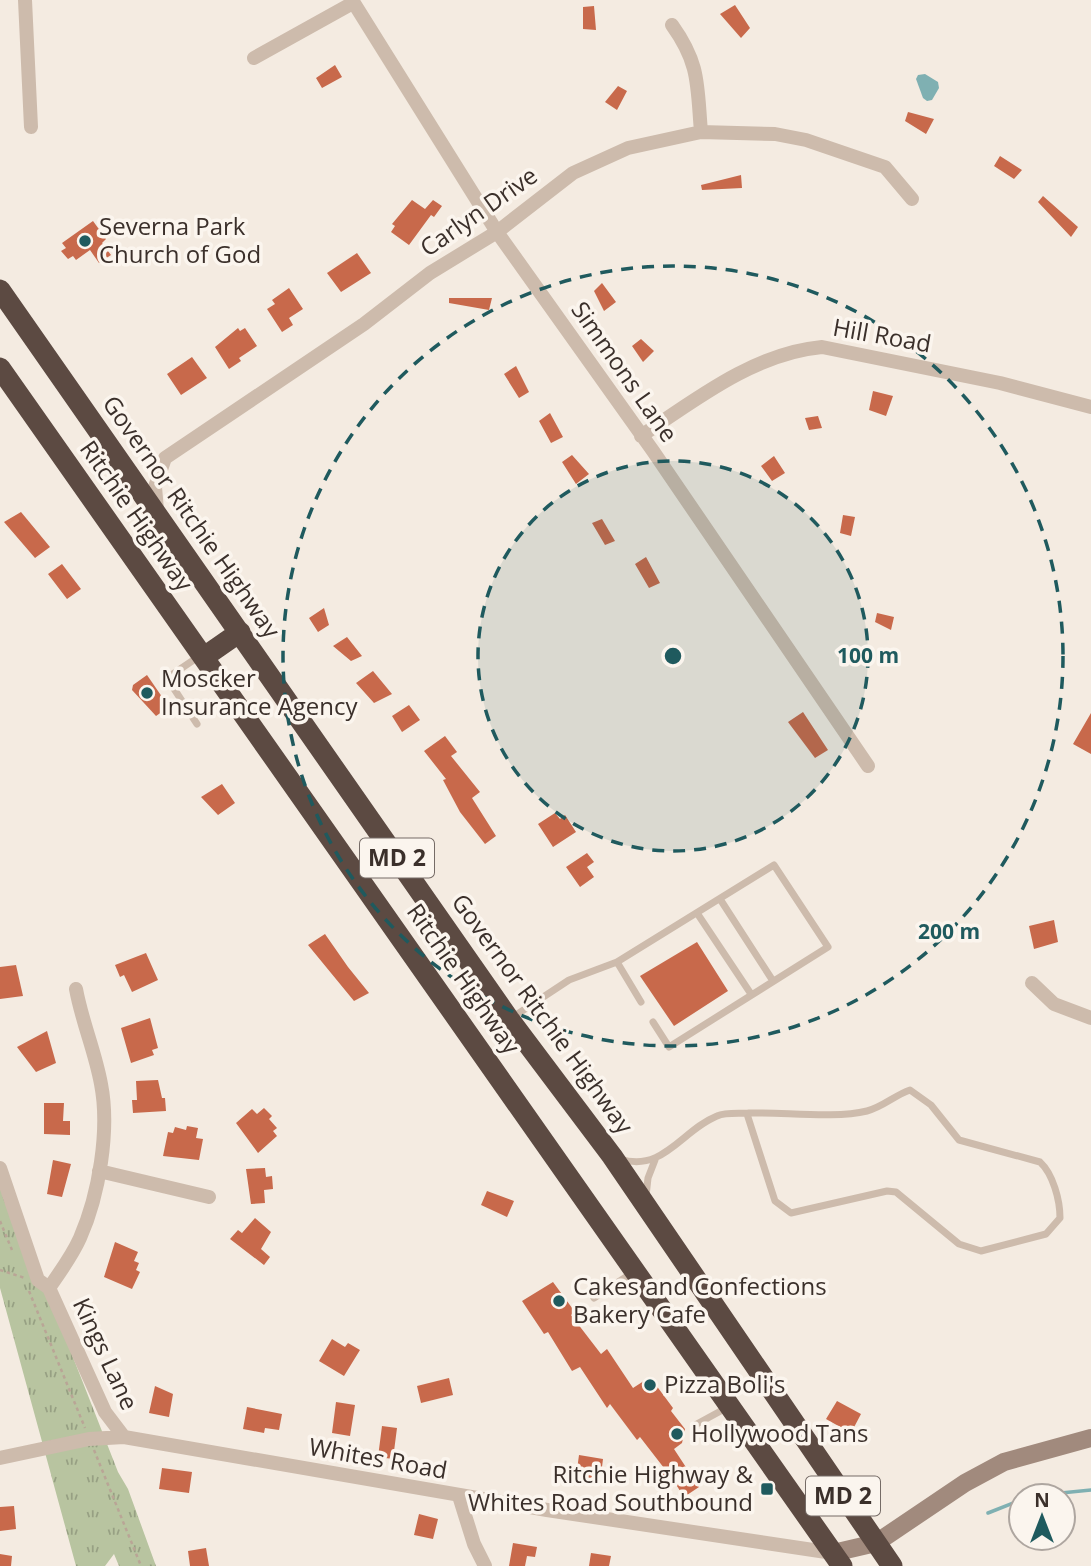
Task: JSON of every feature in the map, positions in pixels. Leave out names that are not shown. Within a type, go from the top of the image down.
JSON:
[{"type":"highway","name":"Governor Ritchie Highway","points":[[0,290],[160,523],[240,632],[509,1019],[612,1156],[892,1566]]},
{"type":"highway","name":"Ritchie Highway","points":[[0,368],[838,1560]]},
{"type":"highway","points":[[202,656],[240,632]]},
{"type":"main road","points":[[838,1560],[876,1543],[985,1471],[1026,1454],[1091,1438]]},
{"type":"street","points":[[25,0],[32,127]]},
{"type":"street","points":[[254,58],[352,1]]},
{"type":"street","name":"Simmons Lane","points":[[352,1],[497,232],[868,766]]},
{"type":"street","points":[[672,25],[690,50],[696,65],[701,132]]},
{"type":"street","name":"Carlyn Drive","points":[[160,523],[155,487],[165,458],[364,324],[430,273],[497,232],[573,173],[628,148],[701,132],[775,134],[806,140],[885,167],[912,199]]},
{"type":"street","name":"Hill Road","points":[[641,436],[758,363],[801,349],[822,347],[1000,383],[1091,407]]},
{"type":"street","points":[[1032,982],[1054,1004],[1091,1018]]},
{"type":"street","points":[[37,1282],[82,1234],[99,1171],[105,1129],[101,1085],[82,1023],[76,989]]},
{"type":"street","name":"Kings Lane","points":[[0,1168],[37,1282],[105,1412],[124,1437]]},
{"type":"street","points":[[99,1171],[209,1196]]},
{"type":"street","name":"Whites Road","points":[[0,1458],[89,1439],[124,1437],[838,1560]]},
{"type":"street","points":[[459,1496],[474,1544],[485,1566]]},
{"type":"lane","points":[[197,724],[167,678],[202,656]]},
{"type":"lane","points":[[509,1019],[569,980],[617,962],[774,865],[828,947],[669,1047],[653,1022]]},
{"type":"lane","points":[[720,899],[775,979]]},
{"type":"lane","points":[[697,913],[751,994]]},
{"type":"lane","points":[[617,962],[641,1002]]},
{"type":"lane","points":[[612,1156],[632,1163],[655,1160],[718,1115],[747,1114],[867,1111],[910,1090],[921,1095],[965,1144],[1040,1162],[1047,1168],[1060,1217],[1046,1234],[981,1251],[959,1244],[904,1195],[896,1192],[887,1191],[791,1213],[775,1201],[747,1114]]},
{"type":"lane","points":[[645,1206],[648,1178],[655,1160]]},
{"type":"lane","points":[[594,1298],[636,1270]]},
{"type":"lane","points":[[695,1425],[730,1405]]},
{"type":"path","points":[[0,1220],[14,1255]]},
{"type":"path","points":[[19,1266],[37,1282],[89,1439],[141,1566]]},
{"type":"path","points":[[0,1270],[37,1282]]},
{"type":"green space","points":[[0,1171],[118,1472],[128,1489],[156,1566],[119,1566],[114,1554],[105,1566],[76,1566],[0,1288]]},
{"type":"water","points":[[925,74],[938,82],[939,88],[932,100],[927,101],[923,98],[916,79],[918,75]]},
{"type":"building","points":[[735,5],[750,28],[741,38],[720,14]]},
{"type":"building","points":[[594,6],[596,30],[583,29],[583,7]]},
{"type":"building","points":[[335,65],[342,77],[322,88],[316,78]]},
{"type":"building","points":[[618,86],[627,91],[617,110],[605,102]]},
{"type":"building","points":[[908,112],[934,119],[926,134],[905,121]]},
{"type":"building","points":[[1000,156],[1022,170],[1014,179],[994,166]]},
{"type":"building","points":[[741,175],[742,188],[702,190],[701,185]]},
{"type":"building","points":[[1043,196],[1078,227],[1071,237],[1038,202]]},
{"type":"building","points":[[412,200],[425,209],[433,200],[442,206],[434,217],[431,215],[409,245],[391,232],[395,226],[392,224]]},
{"type":"building","name":"Severna Park Church of God","points":[[93,221],[106,239],[102,243],[111,255],[99,263],[90,250],[76,260],[73,256],[68,259],[61,251],[66,248],[62,243]]},
{"type":"building","points":[[357,253],[371,273],[341,292],[327,273]]},
{"type":"building","points":[[602,283],[616,302],[604,311],[594,291]]},
{"type":"building","points":[[289,288],[303,309],[289,318],[293,325],[282,332],[267,309],[275,304],[272,300]]},
{"type":"building","points":[[449,298],[492,298],[489,310],[449,303]]},
{"type":"building","points":[[238,328],[240,331],[245,328],[257,346],[239,358],[241,361],[229,369],[215,347]]},
{"type":"building","points":[[641,339],[654,351],[643,362],[632,346]]},
{"type":"building","points":[[192,357],[207,378],[181,395],[167,374]]},
{"type":"building","points":[[516,366],[529,392],[519,398],[504,374]]},
{"type":"building","points":[[873,391],[893,396],[886,416],[869,410]]},
{"type":"building","points":[[550,413],[563,437],[551,443],[539,421]]},
{"type":"building","points":[[818,416],[822,428],[809,430],[805,418]]},
{"type":"building","points":[[572,455],[589,474],[576,484],[562,462]]},
{"type":"building","points":[[774,456],[785,473],[772,481],[761,466]]},
{"type":"building","points":[[21,512],[50,547],[35,558],[4,522]]},
{"type":"building","points":[[843,515],[855,517],[851,536],[840,533]]},
{"type":"building","points":[[602,519],[615,541],[605,545],[592,523]]},
{"type":"building","points":[[646,557],[660,583],[649,588],[635,564]]},
{"type":"building","points":[[62,564],[81,589],[67,599],[48,574]]},
{"type":"building","points":[[324,608],[329,625],[318,632],[309,618]]},
{"type":"building","points":[[877,613],[894,617],[891,630],[875,622]]},
{"type":"building","points":[[347,637],[362,656],[351,661],[333,646]]},
{"type":"building","points":[[373,671],[392,694],[374,703],[356,683]]},
{"type":"building","name":"Moscker Insurance Agency","points":[[147,675],[169,707],[156,716],[132,690],[133,685]]},
{"type":"building","points":[[409,705],[420,720],[402,732],[392,716]]},
{"type":"building","points":[[803,712],[828,750],[815,758],[788,722]]},
{"type":"building","points":[[1091,713],[1091,754],[1073,744]]},
{"type":"building","points":[[445,736],[457,752],[451,756],[480,792],[472,798],[496,836],[485,844],[460,812],[443,780],[446,779],[424,751]]},
{"type":"building","points":[[222,784],[235,803],[218,815],[201,797]]},
{"type":"building","points":[[555,813],[560,819],[565,815],[576,832],[553,847],[538,824]]},
{"type":"building","points":[[587,853],[594,862],[587,867],[594,877],[580,887],[566,867]]},
{"type":"building","points":[[1054,920],[1058,942],[1034,949],[1029,926]]},
{"type":"building","points":[[325,934],[369,993],[354,1001],[308,945]]},
{"type":"building","points":[[697,942],[728,991],[674,1026],[640,976]]},
{"type":"building","points":[[146,953],[158,980],[132,992],[124,975],[120,977],[115,965]]},
{"type":"building","points":[[16,965],[23,996],[0,999],[0,967]]},
{"type":"building","points":[[150,1018],[158,1048],[152,1050],[154,1055],[131,1063],[121,1028]]},
{"type":"building","points":[[47,1031],[56,1063],[36,1072],[17,1047]]},
{"type":"building","points":[[158,1080],[162,1098],[165,1098],[166,1111],[133,1113],[132,1100],[137,1100],[136,1081]]},
{"type":"building","points":[[44,1103],[64,1103],[63,1121],[70,1121],[70,1135],[44,1134]]},
{"type":"building","points":[[264,1108],[272,1116],[269,1119],[277,1128],[273,1131],[277,1136],[258,1153],[236,1123],[252,1109],[257,1114]]},
{"type":"building","points":[[187,1126],[198,1128],[196,1138],[203,1139],[199,1160],[163,1156],[168,1132],[173,1133],[175,1127],[186,1130]]},
{"type":"building","points":[[53,1160],[71,1164],[62,1197],[47,1194]]},
{"type":"building","points":[[265,1168],[266,1177],[272,1176],[273,1189],[264,1190],[265,1203],[251,1204],[246,1169]]},
{"type":"building","points":[[487,1191],[514,1201],[507,1217],[481,1205]]},
{"type":"building","points":[[255,1218],[271,1232],[261,1249],[270,1257],[264,1265],[230,1239],[238,1230],[242,1233]]},
{"type":"building","points":[[115,1242],[138,1252],[134,1261],[139,1263],[136,1270],[140,1272],[132,1289],[104,1277]]},
{"type":"building","points":[[553,1282],[575,1312],[571,1315],[601,1354],[607,1349],[633,1388],[650,1377],[673,1408],[671,1411],[685,1429],[682,1443],[674,1449],[699,1487],[684,1497],[675,1483],[669,1487],[659,1472],[664,1468],[640,1437],[637,1440],[610,1404],[607,1408],[580,1367],[572,1371],[548,1332],[544,1334],[522,1301]]},
{"type":"building","points":[[332,1339],[345,1347],[348,1343],[360,1350],[344,1376],[319,1361]]},
{"type":"building","points":[[449,1378],[453,1395],[421,1403],[417,1386]]},
{"type":"building","points":[[155,1386],[173,1394],[169,1417],[149,1413]]},
{"type":"building","points":[[837,1401],[861,1414],[851,1433],[826,1419]]},
{"type":"building","points":[[336,1402],[355,1405],[350,1436],[332,1433]]},
{"type":"building","points":[[247,1407],[282,1414],[279,1430],[265,1428],[264,1433],[243,1429]]},
{"type":"building","points":[[382,1426],[397,1428],[393,1459],[378,1457]]},
{"type":"building","points":[[579,1455],[603,1459],[600,1483],[576,1477]]},
{"type":"building","points":[[162,1468],[192,1472],[189,1493],[159,1489]]},
{"type":"building","points":[[14,1506],[16,1529],[0,1531],[0,1507]]},
{"type":"building","points":[[419,1514],[438,1519],[433,1539],[414,1535]]},
{"type":"building","points":[[513,1543],[537,1547],[535,1557],[527,1556],[525,1566],[509,1566]]},
{"type":"building","points":[[206,1548],[209,1566],[190,1566],[188,1551]]},
{"type":"building","points":[[591,1553],[611,1556],[609,1566],[589,1566]]},
{"type":"building","points":[[0,1554],[12,1556],[11,1566],[0,1566]]},
{"type":"waterway","points":[[1077,1491],[1091,1490]]},
{"type":"waterway","points":[[988,1513],[1007,1506]]},
{"type":"place","name":"Severna Park Church of God","points":[[85,241]]},
{"type":"place","name":"Moscker Insurance Agency","points":[[147,693]]},
{"type":"place","name":"Cakes and Confections Bakery Cafe","points":[[559,1301]]},
{"type":"place","name":"Pizza Boli's","points":[[650,1385]]},
{"type":"place","name":"Hollywood Tans","points":[[677,1434]]},
{"type":"place","name":"Ritchie Highway & Whites Road Southbound","points":[[767,1489]]}]
